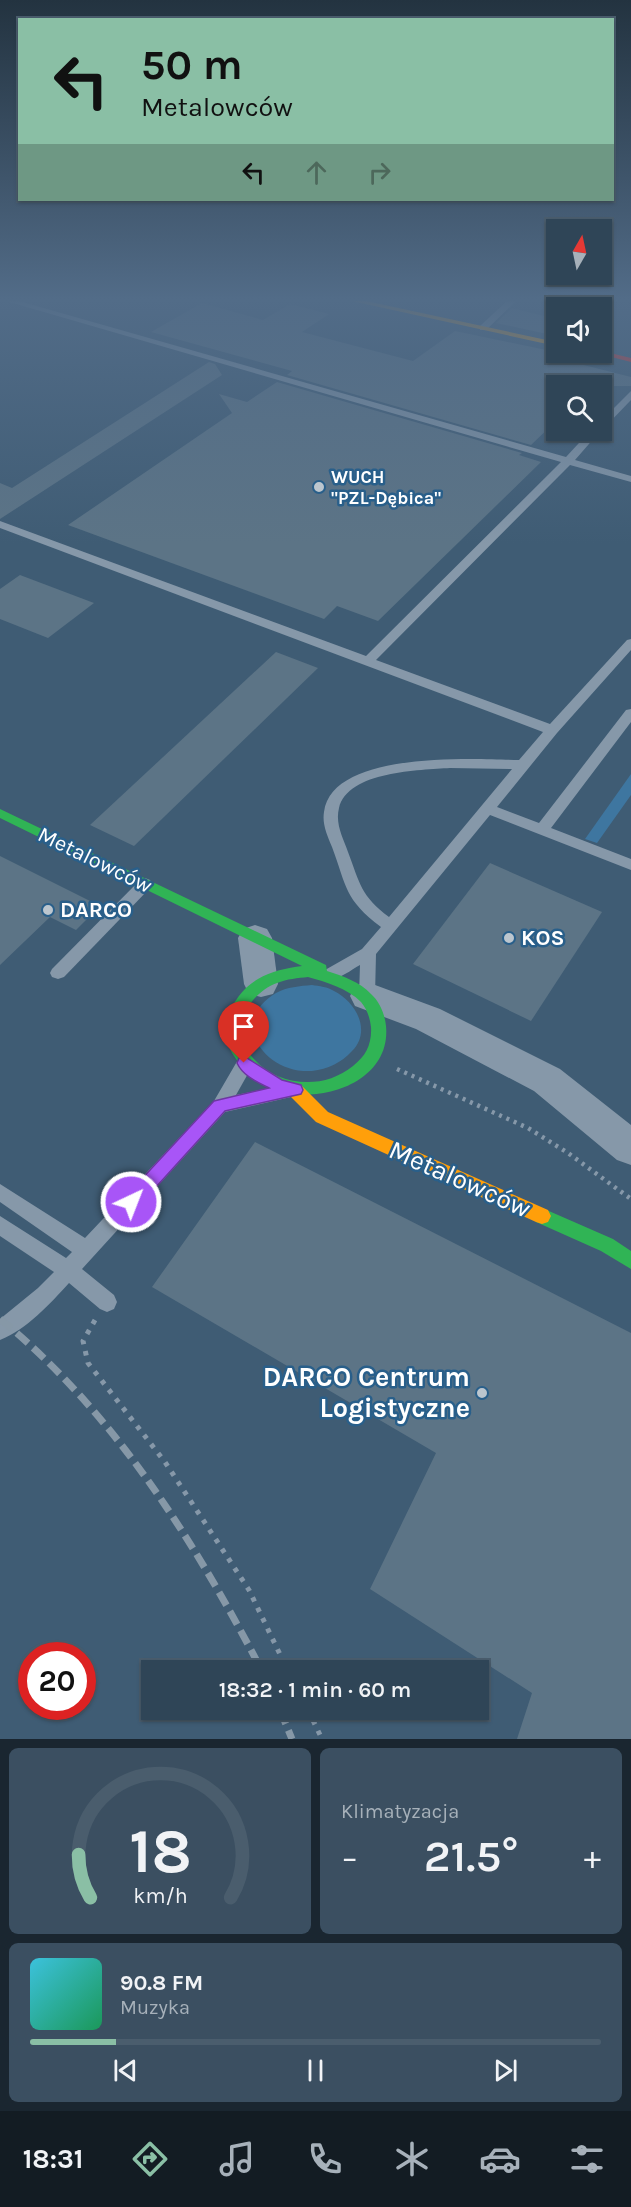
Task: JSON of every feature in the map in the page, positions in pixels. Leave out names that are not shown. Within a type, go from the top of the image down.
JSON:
[{"type":"street","name":"Metalowców","points":[[0,813],[255,938],[351,982],[368,996],[428,1018],[547,1080],[631,1148]]},
{"type":"street","points":[[255,938],[261,984]]},
{"type":"street","name":"Metalowców","points":[[331,974],[308,971],[285,974],[261,984],[244,999],[234,1019],[234,1042],[244,1063],[254,1072],[279,1086],[295,1090],[313,1090],[340,1084],[363,1070],[372,1058]]},
{"type":"street","points":[[368,996],[378,1012],[381,1034],[372,1058]]},
{"type":"street","name":"Metalowców","points":[[295,1090],[322,1117],[607,1245],[631,1261]]},
{"type":"lane","points":[[293,382],[631,479]]},
{"type":"lane","points":[[612,414],[631,394]]},
{"type":"lane","points":[[368,661],[587,441]]},
{"type":"lane","points":[[0,524],[552,730]]},
{"type":"lane","points":[[331,974],[368,953],[552,730],[631,643]]},
{"type":"lane","points":[[542,830],[631,713]]},
{"type":"lane","points":[[390,926],[359,900],[333,834],[330,823],[331,813],[333,802],[339,794],[357,778],[392,768],[478,764],[524,765]]},
{"type":"lane","points":[[489,809],[629,860]]},
{"type":"lane","points":[[58,973],[145,884]]},
{"type":"lane","points":[[368,953],[368,996]]},
{"type":"lane","points":[[0,1330],[45,1294],[220,1106],[244,1063]]},
{"type":"lane","points":[[220,1106],[295,1090]]},
{"type":"lane","points":[[0,1192],[86,1250]]},
{"type":"lane","points":[[0,1225],[68,1270],[107,1302]]},
{"type":"path","points":[[372,1058],[491,1109],[530,1129],[571,1154],[631,1199]]},
{"type":"path","points":[[107,1302],[83,1341],[88,1363],[165,1462],[217,1541],[249,1590],[283,1660]]},
{"type":"path","points":[[313,1720],[322,1739]]},
{"type":"shaded area","points":[[631,774],[631,795],[597,843],[585,839]]},
{"type":"shaded area","points":[[312,985],[332,990],[349,1002],[359,1018],[361,1035],[352,1051],[334,1065],[312,1071],[295,1070],[279,1064],[258,1044],[254,1031],[255,1017],[262,1005],[276,993],[298,986]]},
{"type":"building","points":[[177,382],[211,382],[0,519],[0,483],[12,488]]},
{"type":"building","name":"WUCH \"PZL-Dębica\"","points":[[278,382],[522,453],[519,455],[541,462],[378,621],[337,606],[324,619],[68,525],[232,413],[219,394],[247,402]]},
{"type":"building","points":[[312,382],[546,382],[546,431],[531,445]]},
{"type":"building","points":[[612,382],[631,382],[631,386],[612,386]]},
{"type":"building","points":[[20,575],[94,603],[48,638],[0,619],[0,589]]},
{"type":"building","points":[[276,652],[318,668],[134,846],[90,825]]},
{"type":"building","name":"DARCO","points":[[0,856],[100,906],[76,930],[50,917],[0,965]]},
{"type":"building","name":"KOS","points":[[490,863],[602,912],[531,1021],[413,964]]},
{"type":"building","name":"DARCO Centrum Logistyczne","points":[[255,1142],[631,1333],[631,1739],[517,1739],[532,1693],[489,1665],[489,1660],[481,1660],[370,1589],[436,1453],[152,1287]]},
{"type":"railway","points":[[0,1319],[80,1395],[149,1482],[209,1575],[256,1660]]},
{"type":"railway","points":[[284,1720],[292,1739]]},
{"type":"traffic: fast","points":[[0,813],[321,969]]},
{"type":"traffic: fast","points":[[308,971],[334,979],[357,990],[373,1007],[378,1019],[379,1034],[376,1049],[371,1058],[354,1074],[327,1087],[303,1089],[282,1085],[264,1077],[249,1065],[238,1050],[233,1034],[235,1017],[243,1001],[260,985],[277,977],[308,971]]},
{"type":"traffic: fast","points":[[542,1216],[607,1245],[631,1261]]},
{"type":"traffic: slow","points":[[295,1090],[322,1117],[542,1216]]},
{"type":"place","name":"WUCH \"PZL-Dębica\"","points":[[319,487]]},
{"type":"place","name":"DARCO","points":[[48,910]]},
{"type":"place","name":"KOS","points":[[509,938]]},
{"type":"place","name":"DARCO Centrum Logistyczne","points":[[482,1393]]},
{"type":"route","points":[[131,1202],[220,1106],[295,1090],[279,1086],[254,1072],[244,1063]]}]
